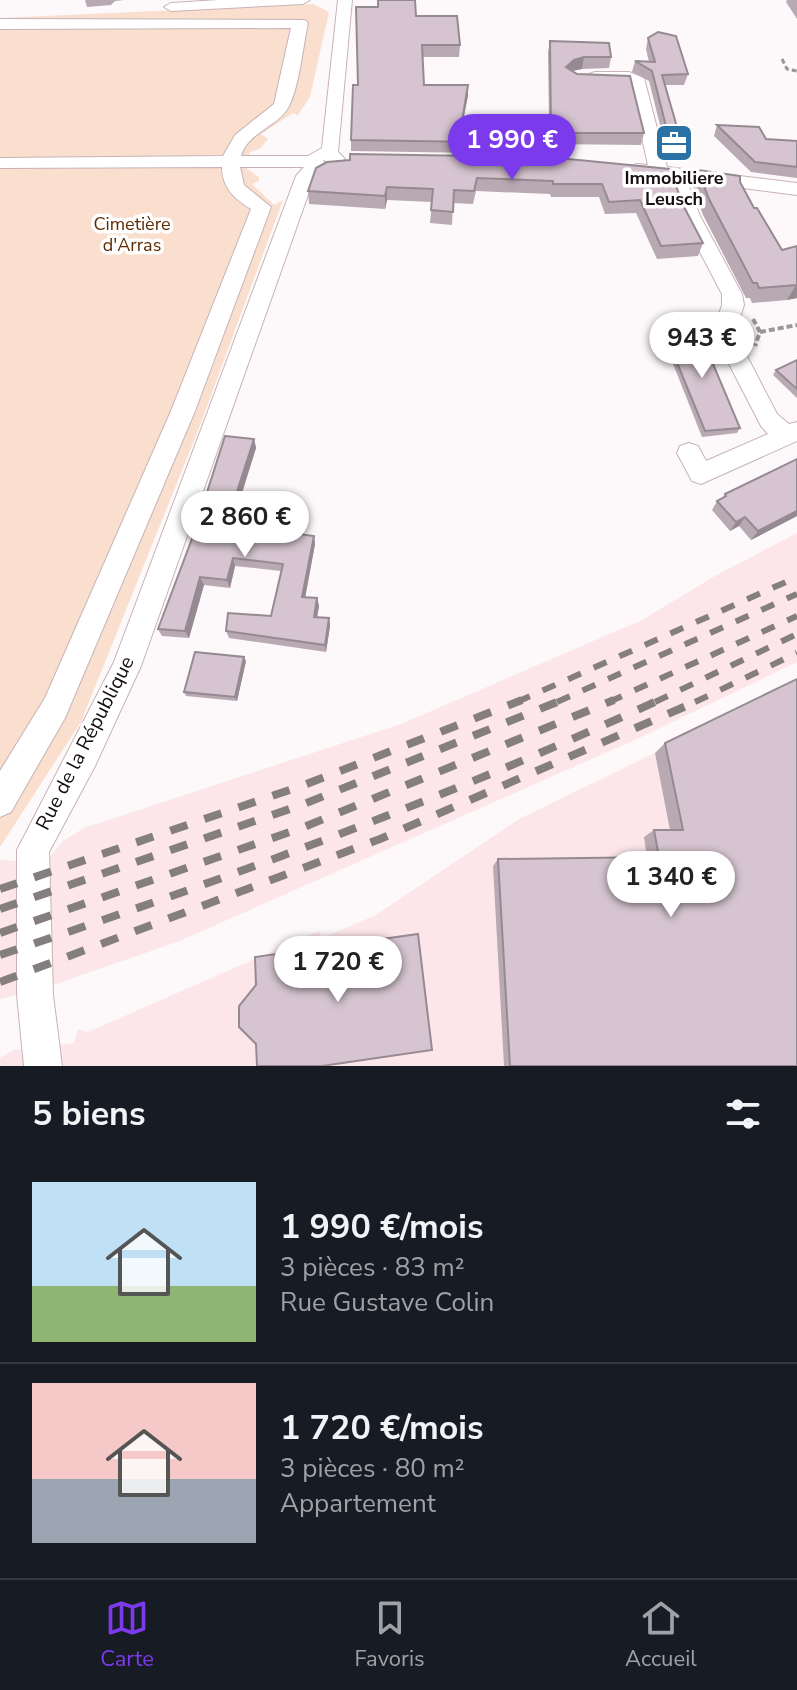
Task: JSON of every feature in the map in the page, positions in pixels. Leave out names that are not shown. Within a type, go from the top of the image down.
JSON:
[{"type":"street","points":[[43,13],[303,0]]},
{"type":"street","name":"Rue de la République","points":[[43,1066],[35,995],[33,850],[127,666],[305,176],[331,149],[345,0]]},
{"type":"street","points":[[0,24],[300,23],[282,104],[274,114],[241,138],[231,160],[232,185],[245,198],[261,207],[183,411],[55,708],[0,801]]},
{"type":"street","points":[[625,58],[638,82],[668,172],[677,181],[732,294],[733,305],[724,333],[730,347],[769,420],[791,434]]},
{"type":"street","points":[[575,77],[629,77],[638,82]]},
{"type":"street","points":[[0,163],[357,160]]},
{"type":"street","points":[[614,167],[797,189]]},
{"type":"street","points":[[689,453],[701,474],[791,434]]},
{"type":"path","points":[[782,59],[787,69],[797,71]]},
{"type":"path","points":[[760,332],[797,325]]},
{"type":"shaded area","points":[[797,533],[797,662],[637,739],[177,942],[53,985],[0,999],[0,860],[45,863],[63,841],[84,828],[401,724],[642,620],[715,576]]},
{"type":"shaded area","points":[[797,684],[797,1066],[0,1066],[0,1058],[13,1050],[74,1043],[78,1029],[88,1032],[319,931],[322,938],[376,915],[519,819]]},
{"type":"green space","name":"Cimetière d'Arras","points":[[313,4],[329,12],[310,97],[298,115],[293,113],[261,134],[268,139],[260,149],[250,152],[247,169],[259,177],[259,181],[252,184],[274,205],[283,200],[199,428],[81,722],[0,847],[0,18]]},
{"type":"building","points":[[378,0],[415,0],[416,16],[457,16],[460,45],[422,45],[424,85],[468,85],[462,121],[511,124],[511,119],[551,120],[549,143],[351,140],[353,85],[358,85],[356,7],[378,7]]},
{"type":"building","points":[[658,32],[676,36],[688,74],[662,75],[679,134],[668,134],[652,71],[635,61],[655,62],[648,38]]},
{"type":"building","points":[[550,41],[609,43],[611,57],[584,57],[566,67],[577,74],[630,76],[644,133],[551,133]]},
{"type":"building","points":[[717,125],[759,127],[766,139],[797,141],[797,167],[755,162]]},
{"type":"building","points":[[350,154],[548,157],[670,169],[683,205],[703,243],[661,246],[640,200],[609,202],[602,184],[477,178],[474,191],[454,190],[453,212],[431,210],[433,189],[387,187],[385,196],[308,191],[316,168],[327,162],[350,160]]},
{"type":"building","points":[[698,170],[740,176],[740,182],[754,208],[757,208],[782,250],[797,246],[797,285],[759,288],[757,283],[753,283],[709,199]]},
{"type":"building","points":[[696,328],[740,428],[705,431],[664,331]]},
{"type":"building","points":[[797,360],[797,389],[776,370]]},
{"type":"building","points":[[225,436],[254,439],[231,510],[254,512],[251,526],[284,528],[283,532],[314,536],[302,597],[317,598],[314,617],[329,618],[325,645],[226,631],[228,613],[271,616],[283,564],[233,558],[227,580],[200,577],[185,631],[158,629],[193,536]]},
{"type":"building","points":[[797,459],[797,511],[758,531],[745,517],[736,522],[717,501],[725,494]]},
{"type":"building","points":[[195,652],[244,657],[235,697],[184,692]]},
{"type":"building","points":[[797,679],[797,1066],[510,1066],[498,859],[659,857],[654,830],[683,830],[665,743]]},
{"type":"building","points":[[418,934],[432,1050],[322,1066],[257,1066],[256,1044],[239,1027],[239,1006],[256,985],[255,957]]},
{"type":"railway","points":[[518,702],[797,577]]},
{"type":"railway","points":[[557,702],[797,594]]},
{"type":"railway","points":[[609,702],[797,616]]},
{"type":"railway","points":[[655,702],[797,634]]},
{"type":"railway","points":[[695,702],[797,653]]},
{"type":"railway","points":[[518,702],[522,700]]},
{"type":"railway","points":[[0,909],[304,804],[562,700]]},
{"type":"railway","points":[[0,933],[304,827],[614,700]]},
{"type":"railway","points":[[0,955],[167,897],[416,804],[659,700]]},
{"type":"railway","points":[[0,982],[380,839],[700,700]]},
{"type":"railway","points":[[0,889],[304,785],[518,702]]},
{"type":"place","name":"Immobiliere Leusch","points":[[674,143]]}]
